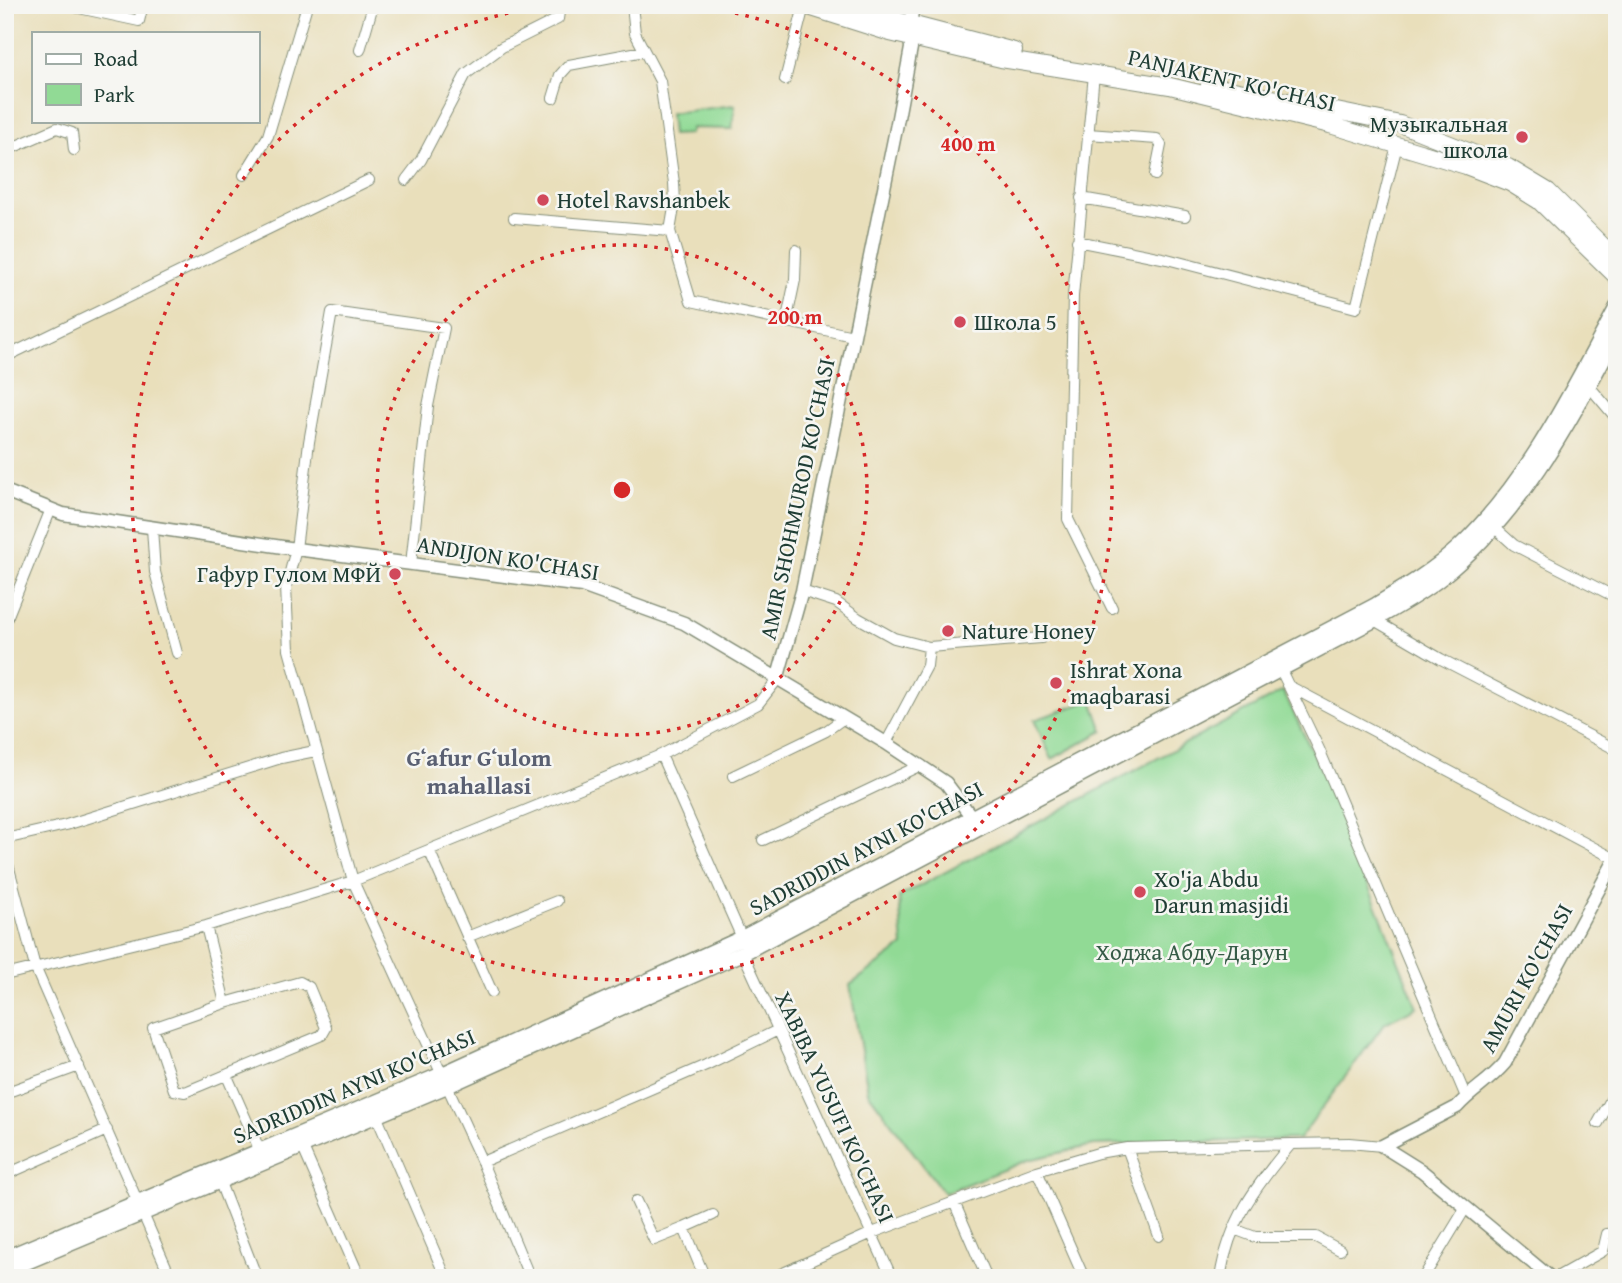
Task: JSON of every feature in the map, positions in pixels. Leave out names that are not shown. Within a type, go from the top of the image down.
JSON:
[{"type":"main road","name":"PANJAKENT KO'CHASI","points":[[838,5],[909,32],[1138,71],[1399,124],[1440,138],[1539,184],[1617,260]]},
{"type":"main road","name":"PANJAKENT KO'CHASI","points":[[803,6],[909,32],[1001,60],[1170,86],[1330,125],[1496,176],[1525,191],[1552,213],[1617,277]]},
{"type":"main road","points":[[1434,156],[1440,138]]},
{"type":"main road","name":"SADRIDDIN AYNI KO'CHASI","points":[[5,1258],[303,1148],[743,946],[1277,663],[1374,606],[1417,580],[1477,529],[1529,464],[1617,307]]},
{"type":"main road","name":"SADRIDDIN AYNI KO'CHASI","points":[[1277,663],[1374,620],[1441,578],[1494,527],[1534,480],[1617,332]]},
{"type":"main road","name":"SADRIDDIN AYNI KO'CHASI","points":[[5,1271],[260,1152],[444,1081]]},
{"type":"street","points":[[65,5],[139,21],[142,5]]},
{"type":"street","points":[[244,175],[268,136],[307,5]]},
{"type":"street","points":[[360,50],[373,5]]},
{"type":"street","points":[[406,180],[421,160],[466,74],[485,57],[558,19],[561,5]]},
{"type":"street","points":[[632,5],[635,33],[660,81],[674,183],[675,202],[670,231],[691,301],[853,336]]},
{"type":"street","name":"AMIR SHOHMUROD KO'CHASI","points":[[778,680],[802,591],[895,134],[914,5]]},
{"type":"street","points":[[785,80],[803,6]]},
{"type":"street","points":[[552,97],[560,75],[569,65],[644,51]]},
{"type":"street","points":[[1094,74],[1073,296],[1068,520],[1112,608]]},
{"type":"street","points":[[5,152],[57,128],[72,133],[74,150]]},
{"type":"street","points":[[1088,134],[1157,139],[1161,145],[1155,175]]},
{"type":"street","points":[[1077,242],[1167,259],[1356,307],[1397,145]]},
{"type":"street","points":[[5,357],[369,180]]},
{"type":"street","points":[[1081,198],[1185,216]]},
{"type":"street","points":[[514,218],[670,231]]},
{"type":"street","points":[[786,323],[796,281],[796,250]]},
{"type":"street","points":[[411,564],[428,406],[444,328],[332,312],[309,442],[296,549],[286,587],[289,650],[315,751],[354,881],[482,1162],[530,1278]]},
{"type":"street","points":[[1589,386],[1617,419]]},
{"type":"street","name":"ANDIJON KO'CHASI","points":[[5,491],[63,514],[296,549],[582,586],[684,623],[886,743],[947,783],[977,824]]},
{"type":"street","points":[[5,624],[51,509]]},
{"type":"street","points":[[1494,527],[1514,545],[1617,598]]},
{"type":"street","points":[[152,528],[155,572],[177,653]]},
{"type":"street","points":[[802,591],[836,602],[849,613],[894,638],[929,647],[1041,638]]},
{"type":"street","points":[[1374,620],[1441,659],[1617,750]]},
{"type":"street","points":[[886,743],[927,666],[929,647]]},
{"type":"street","points":[[1277,663],[1319,748],[1466,1097]]},
{"type":"street","points":[[5,975],[205,926],[354,881],[582,785],[661,755],[758,704],[778,680]]},
{"type":"street","points":[[1286,685],[1616,858]]},
{"type":"street","points":[[733,776],[826,731],[844,719]]},
{"type":"street","points":[[5,839],[66,825],[254,765],[315,751]]},
{"type":"street","name":"XABIBA YUSUFI KO'CHASI","points":[[661,755],[778,1030],[892,1278]]},
{"type":"street","points":[[763,840],[921,765]]},
{"type":"street","points":[[429,850],[492,992]]},
{"type":"street","points":[[5,853],[35,967],[171,1278]]},
{"type":"street","name":"AMURI KO'CHASI","points":[[1382,1146],[1457,1107],[1466,1097],[1490,1082],[1505,1063],[1616,858]]},
{"type":"street","points":[[467,937],[557,901]]},
{"type":"street","points":[[205,926],[225,1003]]},
{"type":"street","points":[[300,982],[309,987],[326,1028],[314,1041],[179,1093],[174,1090],[153,1033],[158,1025],[225,1003],[300,982]]},
{"type":"street","points":[[482,1162],[706,1065],[778,1030]]},
{"type":"street","points":[[5,1093],[79,1066]]},
{"type":"street","points":[[227,1076],[260,1152]]},
{"type":"street","points":[[1598,1123],[1617,1089]]},
{"type":"street","points":[[376,1115],[446,1278]]},
{"type":"street","points":[[5,1175],[107,1130]]},
{"type":"street","points":[[772,1278],[798,1273],[872,1233],[1037,1171],[1098,1153],[1127,1148],[1349,1143],[1382,1146],[1422,1171],[1465,1209],[1553,1278],[1603,1251],[1607,1234],[1617,1233]]},
{"type":"street","points":[[1221,1277],[1234,1229],[1252,1190],[1291,1144]]},
{"type":"street","points":[[303,1148],[360,1278]]},
{"type":"street","points":[[1127,1148],[1159,1236]]},
{"type":"street","points":[[1037,1171],[1084,1278]]},
{"type":"street","points":[[219,1180],[257,1278]]},
{"type":"street","points":[[636,1200],[654,1240],[713,1215]]},
{"type":"street","points":[[954,1202],[987,1278]]},
{"type":"street","points":[[1423,1278],[1465,1209]]},
{"type":"street","points":[[684,1228],[705,1278]]},
{"type":"street","points":[[1234,1229],[1255,1237],[1316,1237],[1340,1250]]},
{"type":"green space","points":[[735,105],[732,129],[691,128],[690,134],[672,135],[670,113]]},
{"type":"green space","name":"Ходжа Абду-Дарун","points":[[1283,691],[1326,780],[1417,1007],[1385,1023],[1299,1139],[1094,1145],[1028,1160],[944,1193],[868,1092],[850,985],[903,946],[899,897]]},
{"type":"green space","points":[[1092,700],[1103,731],[1052,759],[1034,720]]},
{"type":"place","name":"Музыкальная школа","points":[[1522,137]]},
{"type":"place","name":"Hotel Ravshanbek","points":[[543,200]]},
{"type":"place","name":"Школа 5","points":[[960,322]]},
{"type":"place","name":"Гафур Гулом МФЙ","points":[[395,574]]},
{"type":"place","name":"Nature Honey","points":[[948,631]]},
{"type":"place","name":"Ishrat Хоnа mаqbаrasi","points":[[1056,683]]},
{"type":"place","name":"Xo'ja Abdu Darun masjidi","points":[[1140,892]]},
{"type":"district","name":"Gʻafur Gʻulom mahallasi","points":[[479,772]]}]
